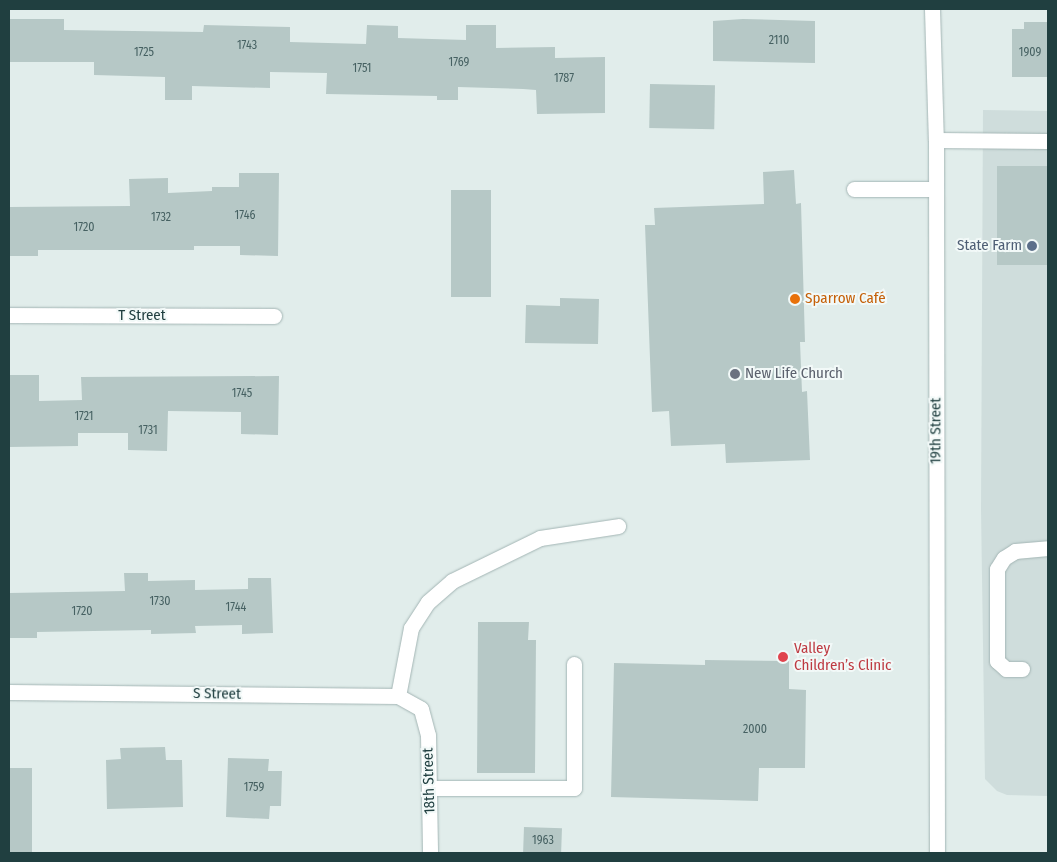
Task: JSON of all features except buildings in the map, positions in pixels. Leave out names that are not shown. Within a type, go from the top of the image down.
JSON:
[{"type":"street","name":"19th Street","points":[[932,9],[936,140],[937,853]]},
{"type":"street","points":[[936,140],[1048,141]]},
{"type":"street","points":[[854,189],[936,189]]},
{"type":"street","name":"T Street","points":[[9,315],[274,316]]},
{"type":"street","points":[[398,696],[411,628],[428,602],[452,581],[540,538],[618,526]]},
{"type":"street","points":[[1022,668],[1006,668],[997,661],[997,569],[1004,558],[1015,551],[1048,548]]},
{"type":"street","points":[[430,788],[574,788],[574,664]]},
{"type":"street","name":"S Street","points":[[9,692],[398,696],[421,709]]},
{"type":"street","name":"18th Street","points":[[421,709],[428,735],[430,853]]},
{"type":"shaded area","points":[[983,110],[1048,111],[1048,796],[1007,795],[997,791],[985,779],[981,509]]},
{"type":"place","name":"State Farm","points":[[1032,246]]},
{"type":"place","name":"Sparrow Café","points":[[795,299]]},
{"type":"place","name":"New Life Church","points":[[735,374]]},
{"type":"place","name":"Valley Children’s Clinic","points":[[783,657]]}]
